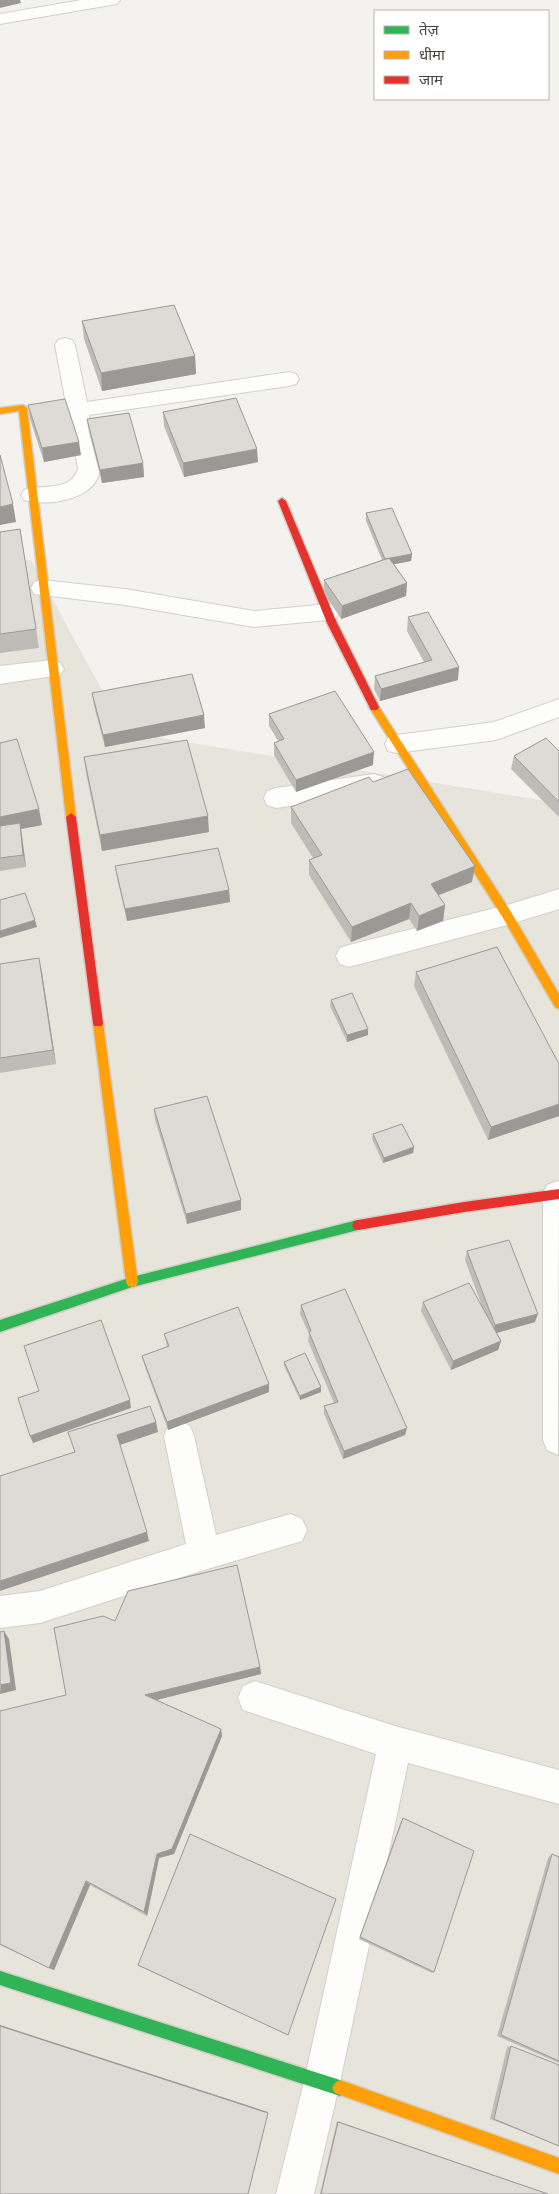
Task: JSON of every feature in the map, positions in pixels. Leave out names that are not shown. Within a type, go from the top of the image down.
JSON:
[{"type":"street","points":[[0,19],[111,0]]},
{"type":"street","points":[[32,495],[71,491],[83,484],[88,477],[89,468],[65,345]]},
{"type":"street","points":[[77,410],[288,379]]},
{"type":"street","points":[[0,411],[23,408],[32,495],[28,541],[42,588],[132,1282]]},
{"type":"street","points":[[282,500],[328,612],[370,700],[507,915],[559,1004]]},
{"type":"street","points":[[42,588],[125,597],[254,618],[328,612]]},
{"type":"street","points":[[0,675],[52,669]]},
{"type":"street","points":[[397,744],[496,731],[559,708]]},
{"type":"street","points":[[276,798],[419,778]]},
{"type":"street","points":[[349,956],[507,915],[559,898]]},
{"type":"street","points":[[0,1326],[132,1282],[352,1226],[464,1207],[558,1194],[558,1440]]},
{"type":"street","points":[[179,1436],[204,1554]]},
{"type":"street","points":[[0,1612],[40,1607],[204,1554],[291,1530]]},
{"type":"street","points":[[255,1698],[395,1743],[559,1787]]},
{"type":"street","points":[[295,2194],[322,2082],[395,1743]]},
{"type":"street","points":[[0,1978],[322,2082],[559,2166]]},
{"type":"shaded area","points":[[31,560],[125,732],[553,802],[559,799],[559,2194],[0,2194],[0,561]]},
{"type":"building","points":[[174,305],[195,356],[101,373],[82,321]]},
{"type":"building","points":[[236,398],[257,449],[183,463],[163,412]]},
{"type":"building","points":[[65,399],[79,442],[42,448],[28,405]]},
{"type":"building","points":[[129,413],[143,463],[100,470],[87,419]]},
{"type":"building","points":[[0,455],[13,504],[0,507]]},
{"type":"building","points":[[392,508],[412,554],[385,559],[366,513]]},
{"type":"building","points":[[20,529],[36,629],[0,634],[0,532]]},
{"type":"building","points":[[389,558],[407,583],[342,606],[324,580]]},
{"type":"building","points":[[428,612],[459,667],[381,689],[375,676],[432,660],[408,617]]},
{"type":"building","points":[[192,674],[204,715],[103,735],[92,693]]},
{"type":"building","points":[[335,691],[374,752],[296,780],[274,743],[284,739],[269,714]]},
{"type":"building","points":[[546,738],[559,751],[559,802],[514,756]]},
{"type":"building","points":[[17,739],[39,809],[0,817],[0,743]]},
{"type":"building","points":[[187,740],[208,816],[100,835],[84,757]]},
{"type":"building","points":[[408,769],[475,866],[431,884],[445,905],[419,916],[411,903],[352,927],[309,860],[322,855],[291,807],[369,777],[373,782]]},
{"type":"building","points":[[20,823],[23,855],[0,858],[0,826]]},
{"type":"building","points":[[218,848],[229,890],[125,909],[115,866]]},
{"type":"building","points":[[25,893],[35,920],[0,931],[0,900]]},
{"type":"building","points":[[497,947],[559,1064],[559,1104],[491,1127],[416,972]]},
{"type":"building","points":[[39,958],[53,1050],[0,1058],[0,964]]},
{"type":"building","points":[[352,993],[368,1029],[347,1035],[331,1000]]},
{"type":"building","points":[[207,1096],[241,1200],[186,1214],[154,1109]]},
{"type":"building","points":[[402,1124],[414,1147],[384,1158],[373,1134]]},
{"type":"building","points":[[509,1240],[538,1314],[495,1325],[467,1251]]},
{"type":"building","points":[[469,1283],[501,1341],[453,1361],[423,1302]]},
{"type":"building","points":[[345,1289],[407,1428],[344,1451],[324,1406],[338,1402],[309,1332],[311,1331],[301,1305]]},
{"type":"building","points":[[238,1307],[269,1384],[167,1422],[142,1356],[169,1346],[164,1334]]},
{"type":"building","points":[[101,1320],[130,1400],[30,1436],[18,1398],[39,1391],[24,1346]]},
{"type":"building","points":[[305,1353],[321,1387],[300,1396],[284,1362]]},
{"type":"building","points":[[150,1406],[156,1422],[117,1435],[147,1532],[0,1581],[0,1476],[75,1452],[68,1432]]},
{"type":"building","points":[[237,1565],[260,1667],[145,1695],[221,1729],[172,1849],[157,1854],[144,1912],[86,1881],[49,1968],[0,1944],[0,1711],[66,1695],[54,1628],[103,1616],[115,1621],[128,1591]]},
{"type":"building","points":[[4,1631],[11,1683],[0,1685],[0,1632]]},
{"type":"building","points":[[403,1818],[474,1851],[434,1972],[360,1937]]},
{"type":"building","points":[[190,1834],[336,1899],[288,2035],[138,1965]]},
{"type":"building","points":[[552,1854],[559,1857],[559,2061],[501,2035]]},
{"type":"building","points":[[0,2026],[268,2113],[248,2194],[0,2194]]},
{"type":"building","points":[[511,2046],[559,2065],[559,2146],[494,2119]]},
{"type":"building","points":[[338,2122],[548,2194],[321,2194]]},
{"type":"traffic: fast","points":[[0,1326],[132,1282],[358,1225]]},
{"type":"traffic: fast","points":[[0,1978],[340,2088]]},
{"type":"traffic: slow","points":[[0,411],[23,408],[71,817]]},
{"type":"traffic: slow","points":[[374,707],[507,915],[559,1004]]},
{"type":"traffic: slow","points":[[98,1023],[132,1282]]},
{"type":"traffic: slow","points":[[340,2088],[559,2166]]},
{"type":"traffic: jam","points":[[282,501],[332,623],[374,707]]},
{"type":"traffic: jam","points":[[71,817],[98,1023]]},
{"type":"traffic: jam","points":[[358,1225],[464,1207],[559,1194]]}]
